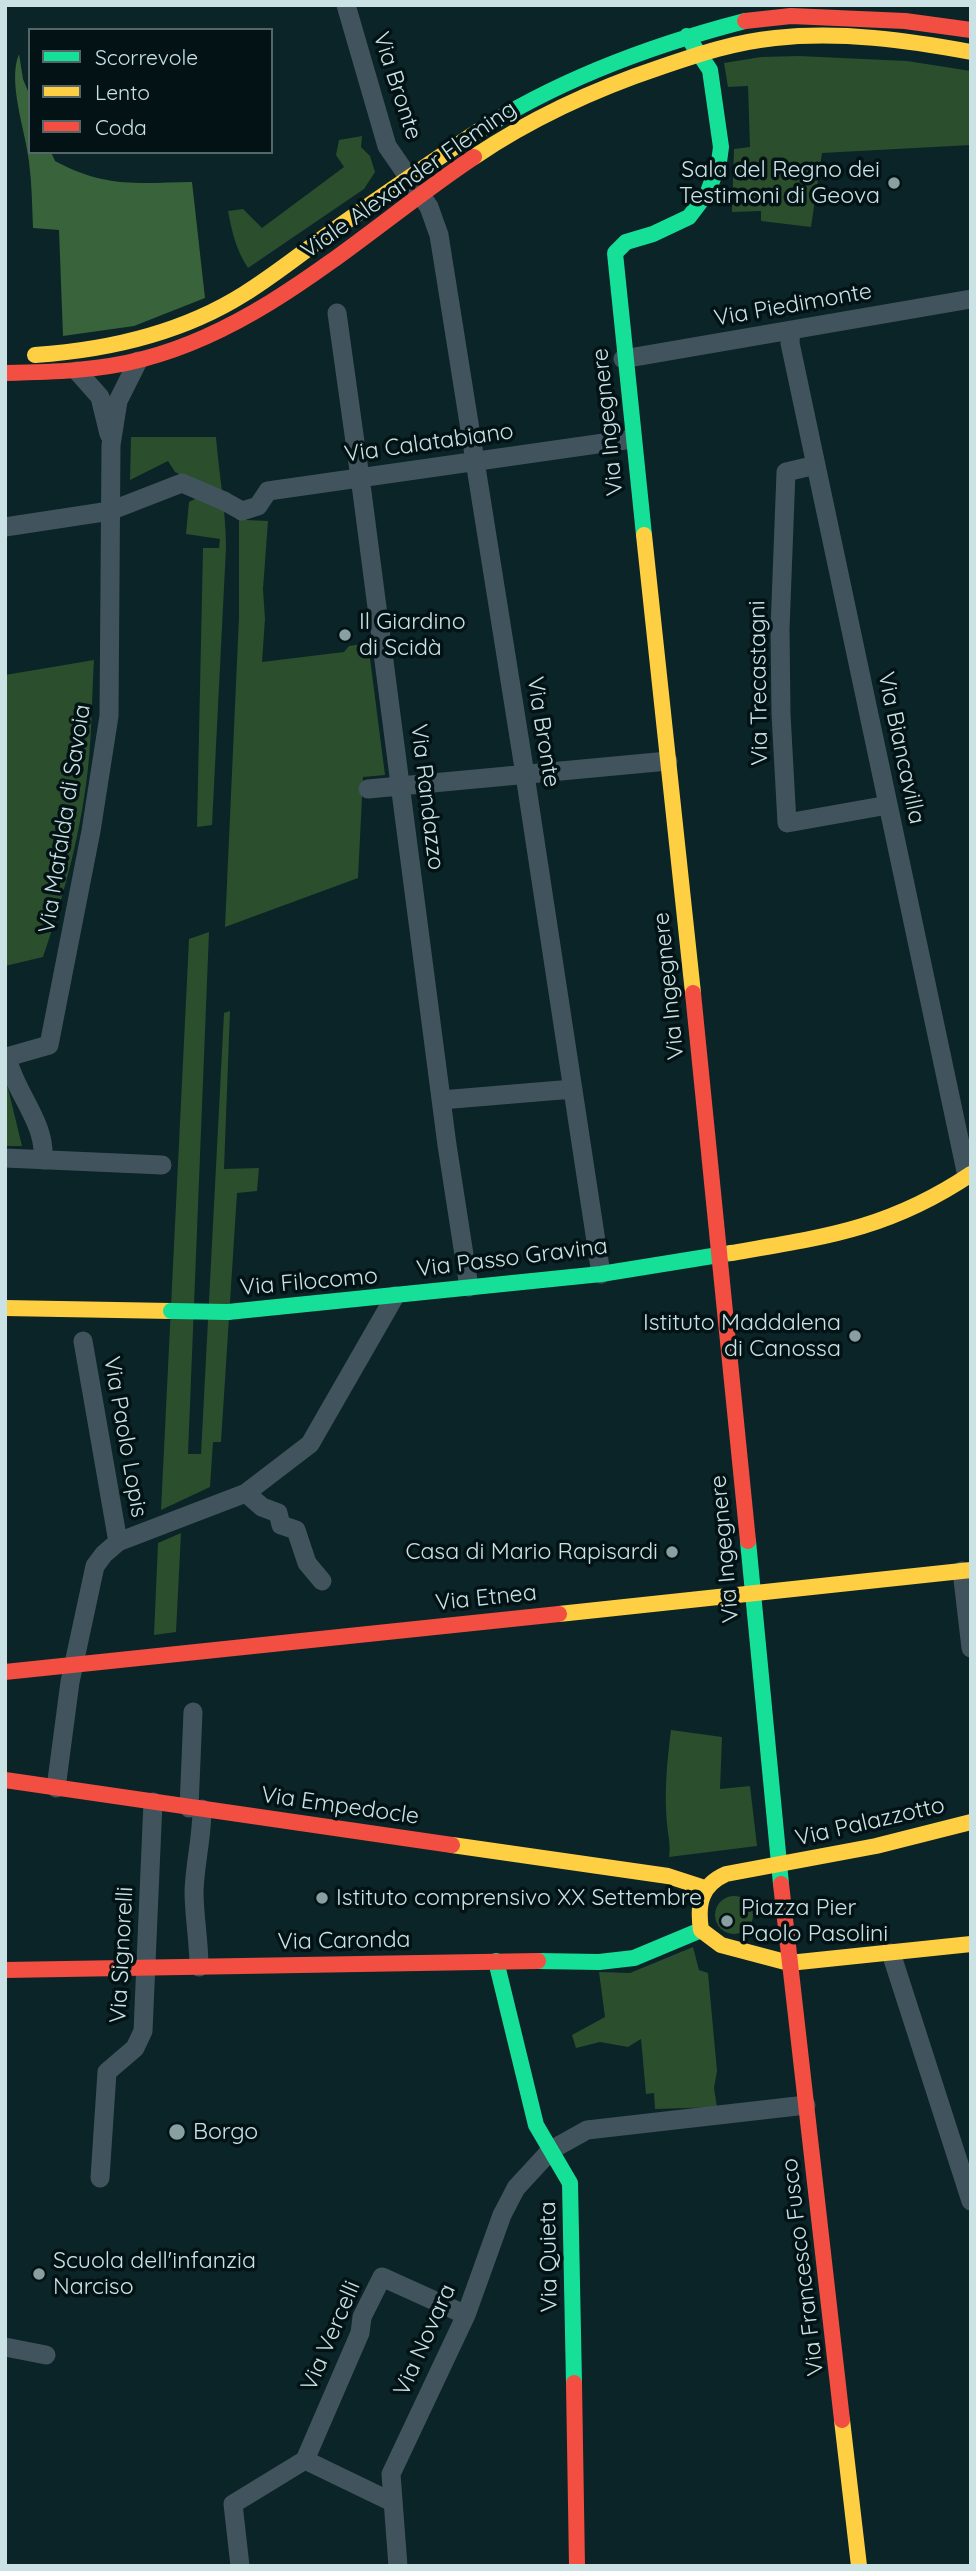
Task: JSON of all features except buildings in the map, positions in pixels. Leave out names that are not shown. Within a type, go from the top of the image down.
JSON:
[{"type":"main road","name":"Viale Alexander Fleming","points":[[17,355],[64,354],[103,349],[158,335],[206,314],[254,288],[407,178],[510,111],[617,62],[687,36],[749,20],[791,16],[905,21],[971,30]]},
{"type":"main road","points":[[687,36],[703,57]]},
{"type":"main road","name":"Viale Alexander Fleming","points":[[5,373],[77,372],[107,368],[186,346],[246,319],[524,127],[564,105],[631,77],[750,41],[804,36],[920,43],[971,52]]},
{"type":"main road","name":"Via Ingegnere","points":[[703,57],[710,71],[719,128],[719,162],[708,192],[689,217],[653,234],[626,242],[615,253],[623,359],[722,1254],[752,1594],[789,1963]]},
{"type":"main road","name":"Via Passo Gravina","points":[[395,1296],[601,1274],[857,1231],[926,1203],[969,1175]]},
{"type":"main road","name":"Via Filocomo","points":[[5,1308],[228,1312],[395,1296]]},
{"type":"main road","name":"Via Etnea","points":[[5,1672],[966,1570]]},
{"type":"main road","name":"Via Empedocle","points":[[5,1780],[668,1876],[705,1888]]},
{"type":"main road","name":"Via Palazzotto","points":[[705,1888],[726,1874],[876,1846],[971,1822]]},
{"type":"main road","points":[[705,1888],[700,1902],[701,1930],[721,1945],[789,1963],[971,1944]]},
{"type":"main road","name":"Via Caronda","points":[[5,1970],[496,1961],[599,1962],[634,1958],[701,1930]]},
{"type":"main road","name":"Via Quieta","points":[[496,1961],[536,2125],[570,2183],[577,2566]]},
{"type":"main road","name":"Via Francesco Fusco","points":[[789,1963],[859,2566]]},
{"type":"street","name":"Via Bronte","points":[[346,5],[387,146],[422,198],[439,235],[601,1274]]},
{"type":"street","name":"Via Piedimonte","points":[[623,359],[971,299]]},
{"type":"street","name":"Via Randazzo","points":[[337,313],[441,1100],[469,1287]]},
{"type":"street","name":"Via Biancavilla","points":[[790,330],[790,343],[888,806],[969,1175]]},
{"type":"street","points":[[111,445],[118,401],[138,361]]},
{"type":"street","points":[[77,372],[100,397],[111,445]]},
{"type":"street","name":"Via Calatabiano","points":[[5,527],[110,512],[182,483],[233,506],[258,506],[268,491],[632,439]]},
{"type":"street","name":"Via Mafalda di Savoia","points":[[43,1160],[44,1146],[37,1120],[22,1096],[7,1057],[49,1045],[110,716],[111,445]]},
{"type":"street","name":"Via Trecastagni","points":[[816,465],[786,472],[780,629],[780,714],[788,823],[888,806]]},
{"type":"street","points":[[368,789],[668,761]]},
{"type":"street","points":[[441,1100],[573,1089]]},
{"type":"street","points":[[5,1158],[162,1165]]},
{"type":"street","name":"Via Passo Gravina","points":[[56,1788],[70,1682],[95,1566],[118,1542],[246,1493],[310,1444],[395,1296]]},
{"type":"street","name":"Via Paolo Lopis","points":[[83,1341],[118,1542]]},
{"type":"street","points":[[246,1493],[262,1507],[278,1513],[281,1525],[296,1530],[307,1563],[322,1581]]},
{"type":"street","points":[[966,1570],[971,1648]]},
{"type":"street","points":[[193,1712],[196,1808],[202,1840],[195,1867],[194,1905],[199,1940],[199,1967]]},
{"type":"street","name":"Via Signorelli","points":[[100,2178],[106,2077],[110,2069],[135,2048],[142,2036],[153,1802]]},
{"type":"street","points":[[891,1953],[971,2201]]},
{"type":"street","name":"Via Novara","points":[[398,2566],[391,2474],[466,2315],[502,2215],[516,2188],[551,2150],[587,2130],[806,2105]]},
{"type":"street","name":"Via Vercelli","points":[[305,2460],[360,2333],[362,2317],[382,2277],[466,2315]]},
{"type":"street","points":[[5,2347],[46,2355]]},
{"type":"street","points":[[240,2566],[233,2504],[305,2460],[392,2502]]},
{"type":"green space","points":[[19,54],[28,91],[28,154],[52,154],[55,161],[73,170],[106,180],[138,183],[192,182],[205,298],[134,326],[63,336],[59,230],[33,228],[29,162],[16,93],[16,65]]},
{"type":"green space","points":[[761,57],[907,61],[971,71],[971,145],[822,153],[811,227],[761,221],[761,211],[732,212],[734,149],[750,147],[748,86],[728,87],[724,63]]},
{"type":"green space","points":[[362,136],[361,147],[370,156],[375,172],[364,189],[248,268],[235,241],[228,211],[243,209],[262,228],[344,167],[336,155],[339,140]]},
{"type":"green space","points":[[131,437],[216,437],[226,548],[212,825],[197,827],[203,548],[219,548],[220,539],[186,534],[189,502],[199,497],[201,485],[175,472],[168,461],[130,480]]},
{"type":"green space","points":[[239,517],[268,521],[263,589],[265,619],[262,662],[344,652],[349,646],[368,643],[385,775],[363,777],[358,878],[225,927],[239,617]]},
{"type":"green space","points":[[94,660],[86,783],[78,834],[59,908],[43,957],[5,966],[5,675]]},
{"type":"green space","points":[[209,932],[188,1454],[201,1454],[224,1013],[230,1011],[224,1169],[259,1168],[257,1191],[237,1193],[221,1442],[213,1442],[210,1487],[161,1510],[189,939]]},
{"type":"green space","points":[[5,1076],[22,1146],[5,1146]]},
{"type":"green space","points":[[181,1533],[176,1632],[154,1635],[158,1543]]},
{"type":"green space","points":[[671,1730],[722,1737],[720,1789],[750,1786],[757,1846],[669,1857],[666,1789]]},
{"type":"green space","points":[[734,1896],[747,1902],[753,1915],[747,1928],[734,1934],[721,1928],[715,1915],[721,1902]]},
{"type":"green space","points":[[693,1947],[699,1970],[708,1973],[717,2071],[714,2088],[717,2107],[655,2109],[654,2093],[646,2094],[641,2039],[628,2047],[600,2042],[576,2048],[572,2035],[605,2017],[599,1972],[630,1973]]},
{"type":"traffic: fast","points":[[477,132],[540,96],[606,66],[675,41],[745,21]]},
{"type":"traffic: fast","points":[[644,535],[615,253],[626,242],[653,234],[689,217],[708,192],[719,162],[721,147],[710,70],[687,36]]},
{"type":"traffic: fast","points":[[228,1312],[601,1274],[731,1253]]},
{"type":"traffic: fast","points":[[171,1311],[228,1312]]},
{"type":"traffic: fast","points":[[748,1541],[781,1884]]},
{"type":"traffic: fast","points":[[538,1961],[599,1962],[634,1958],[701,1930]]},
{"type":"traffic: fast","points":[[496,1961],[536,2125],[570,2183],[574,2383]]},
{"type":"traffic: slow","points":[[474,157],[541,117],[588,95],[675,62],[746,42],[799,36],[849,36],[898,40],[971,52]]},
{"type":"traffic: slow","points":[[35,355],[116,344],[170,329],[220,308],[265,280],[477,132]]},
{"type":"traffic: slow","points":[[644,535],[693,993]]},
{"type":"traffic: slow","points":[[731,1253],[797,1242],[884,1219],[941,1193],[971,1174]]},
{"type":"traffic: slow","points":[[5,1308],[171,1311]]},
{"type":"traffic: slow","points":[[559,1614],[971,1570]]},
{"type":"traffic: slow","points":[[971,1822],[876,1846],[726,1874],[706,1890],[700,1912],[701,1930],[721,1945],[789,1963],[971,1944]]},
{"type":"traffic: slow","points":[[452,1845],[668,1876],[705,1888]]},
{"type":"traffic: slow","points":[[842,2420],[859,2566]]},
{"type":"traffic: jam","points":[[745,21],[791,16],[905,21],[971,30]]},
{"type":"traffic: jam","points":[[5,373],[92,368],[143,359],[189,344],[233,324],[316,272],[474,157]]},
{"type":"traffic: jam","points":[[693,993],[748,1541]]},
{"type":"traffic: jam","points":[[5,1672],[559,1614]]},
{"type":"traffic: jam","points":[[5,1780],[452,1845]]},
{"type":"traffic: jam","points":[[781,1884],[842,2420]]},
{"type":"traffic: jam","points":[[5,1970],[538,1961]]},
{"type":"traffic: jam","points":[[574,2383],[577,2566]]},
{"type":"place","name":"Sala del Regno dei Testimoni di Geova","points":[[894,183]]},
{"type":"place","name":"Il Giardino di Scidà","points":[[345,635]]},
{"type":"place","name":"Istituto Maddalena di Canossa","points":[[855,1336]]},
{"type":"place","name":"Casa di Mario Rapisardi","points":[[672,1552]]},
{"type":"place","name":"Istituto comprensivo XX Settembre","points":[[322,1898]]},
{"type":"place","name":"Piazza Pier Paolo Pasolini","points":[[727,1921]]},
{"type":"place","name":"Borgo","points":[[177,2132]]},
{"type":"place","name":"Scuola dell'infanzia Narciso","points":[[39,2274]]}]
